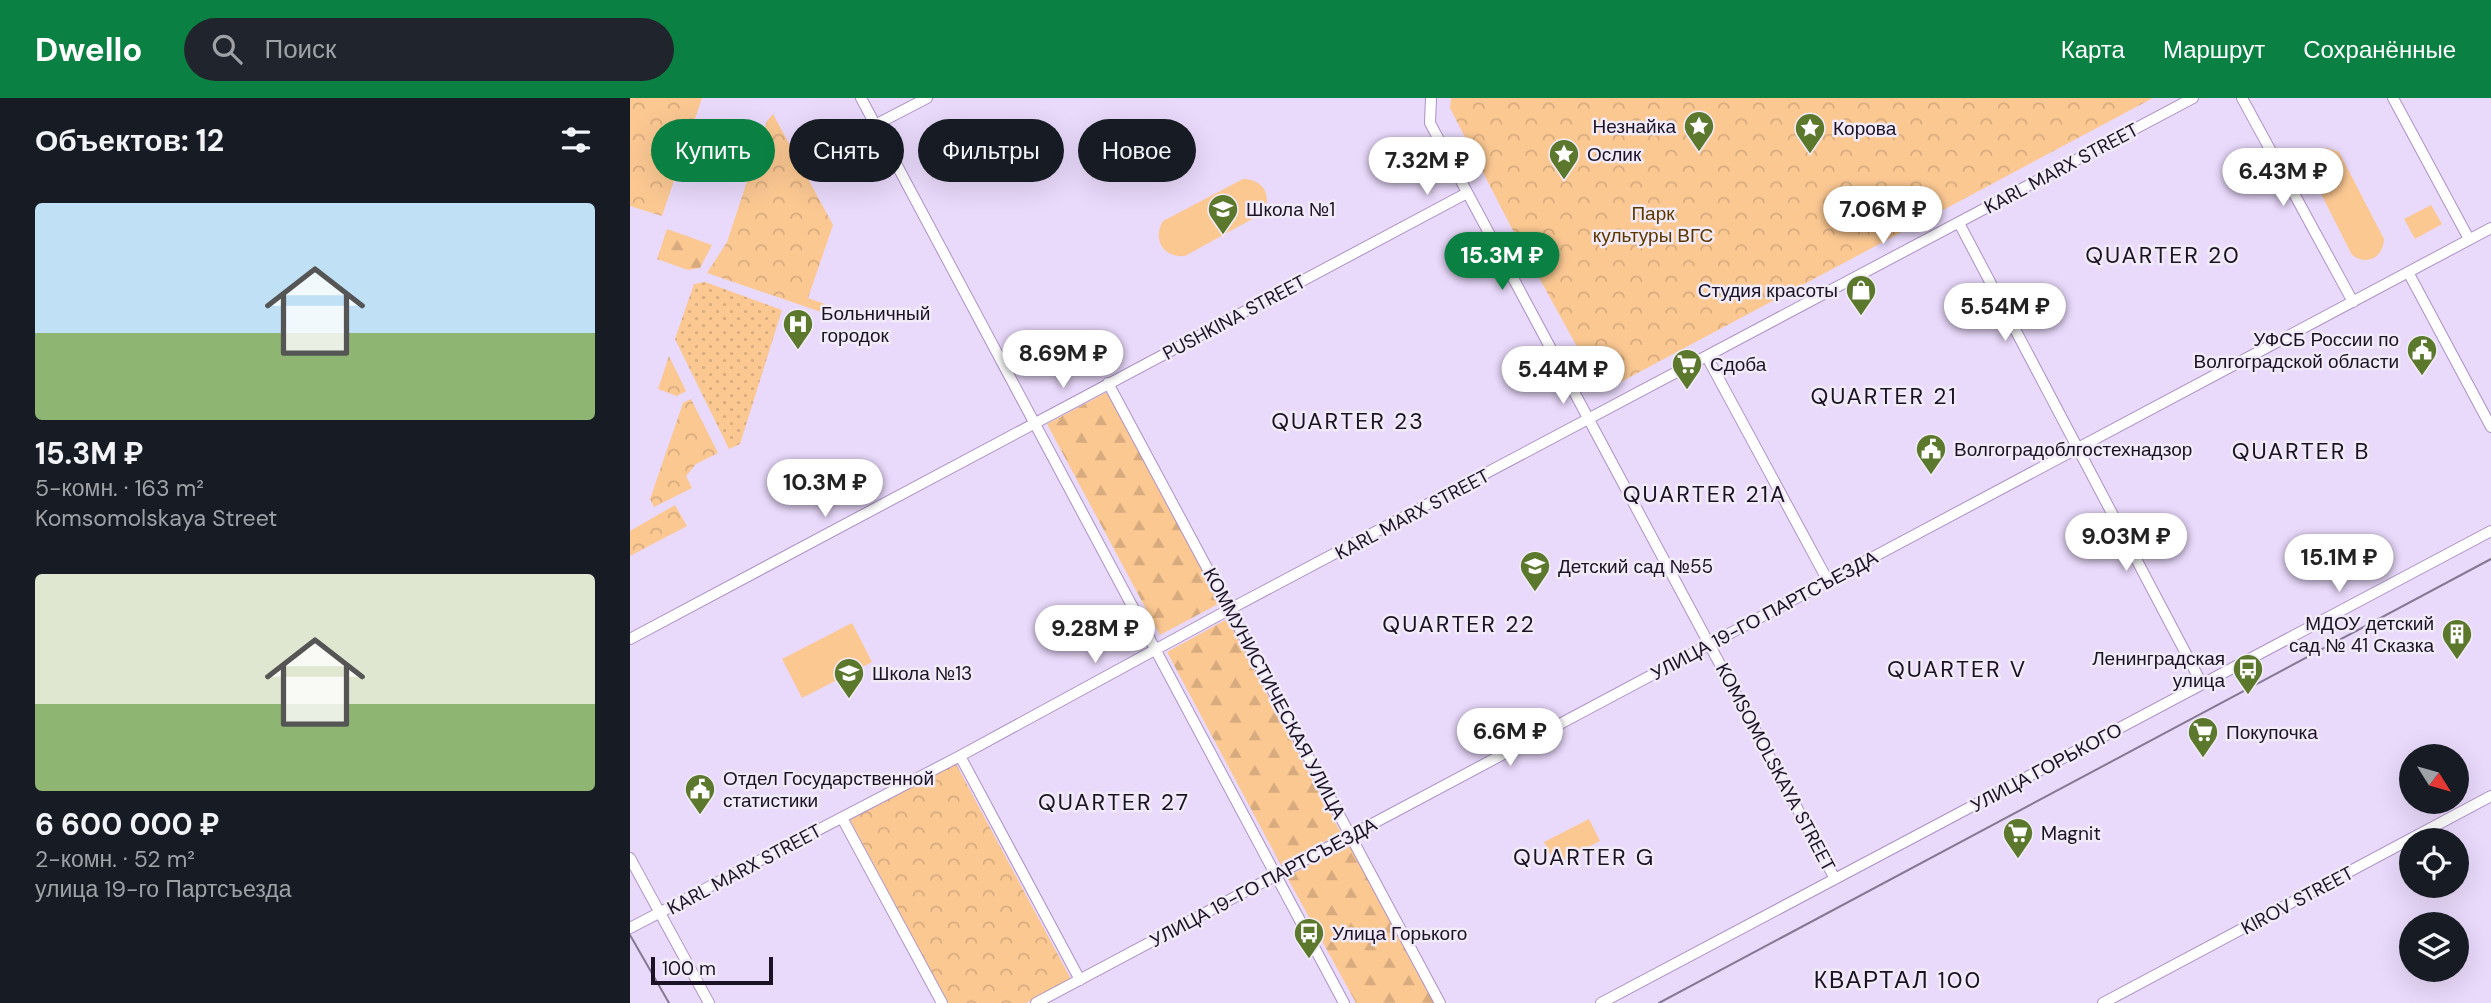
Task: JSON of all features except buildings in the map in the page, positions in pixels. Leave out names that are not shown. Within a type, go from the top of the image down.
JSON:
[{"type":"street","points":[[861,98],[872,119]]},
{"type":"street","points":[[887,119],[927,98]]},
{"type":"street","name":"KOMSOMOLSKAYA STREET","points":[[1431,98],[1430,123],[1835,879]]},
{"type":"street","name":"KARL MARX STREET","points":[[630,928],[960,756],[1230,609],[2193,98]]},
{"type":"street","points":[[2242,98],[2353,302]]},
{"type":"street","points":[[2393,98],[2469,239]]},
{"type":"street","points":[[904,180],[1344,1003]]},
{"type":"street","name":"PUSHKINA STREET","points":[[630,639],[1467,192]]},
{"type":"street","points":[[1959,223],[2202,684]]},
{"type":"street","name":"УЛИЦА 19-ГО ПАРТСЪЕЗДА","points":[[1036,1003],[2491,228]]},
{"type":"street","points":[[2408,272],[2491,428]]},
{"type":"street","points":[[1707,357],[1828,581]]},
{"type":"street","name":"КОММУНИСТИЧЕСКАЯ УЛИЦА","points":[[1108,383],[1440,1003]]},
{"type":"street","name":"УЛИЦА ГОРЬКОГО","points":[[1601,1003],[2491,531]]},
{"type":"street","points":[[960,756],[1080,980]]},
{"type":"street","name":"KIROV STREET","points":[[2103,1003],[2491,796]]},
{"type":"street","points":[[842,818],[942,1003]]},
{"type":"street","points":[[630,858],[709,1003]]},
{"type":"green space","points":[[630,98],[702,98],[695,119],[651,119],[651,182],[674,182],[662,216],[630,206]]},
{"type":"green space","name":"Парк культуры ВГС","points":[[1451,98],[2153,98],[1602,392],[1510,225],[1450,108]]},
{"type":"green space","points":[[773,114],[789,144],[789,182],[810,182],[833,225],[808,298],[833,307],[830,315],[707,273],[727,242],[747,182],[775,182],[775,119],[769,119]]},
{"type":"green space","points":[[2327,148],[2339,152],[2384,239],[2381,251],[2368,260],[2352,255],[2308,168],[2313,154]]},
{"type":"green space","points":[[1243,179],[1256,182],[1264,190],[1267,201],[1263,213],[1185,256],[1165,251],[1159,241],[1163,221]]},
{"type":"green space","points":[[2431,205],[2442,224],[2415,239],[2404,219]]},
{"type":"green space","points":[[667,229],[712,245],[700,268],[688,270],[657,259]]},
{"type":"green space","points":[[705,282],[782,310],[740,444],[729,449],[675,339],[694,284]]},
{"type":"green space","points":[[669,356],[686,391],[677,396],[658,389]]},
{"type":"green space","points":[[1107,392],[1220,603],[1160,635],[1047,424]]},
{"type":"green space","points":[[691,399],[718,453],[696,464],[686,476],[692,488],[654,507],[650,499],[683,403]]},
{"type":"green space","points":[[675,505],[687,526],[630,556],[630,531]]},
{"type":"green space","points":[[1227,619],[1341,833],[1281,865],[1167,652]]},
{"type":"green space","points":[[852,623],[872,662],[802,698],[782,659]]},
{"type":"green space","points":[[956,764],[1071,979],[1026,1003],[948,1003],[850,820]]},
{"type":"green space","points":[[1589,819],[1600,841],[1555,864],[1544,842]]},
{"type":"green space","points":[[1350,843],[1436,1003],[1356,1003],[1287,877]]},
{"type":"tram line","points":[[1659,1003],[2491,559]]},
{"type":"tram line","points":[[630,935],[669,1003]]},
{"type":"place","name":"Незнайка","points":[[1699,153]]},
{"type":"place","name":"Корова","points":[[1810,155]]},
{"type":"place","name":"Ослик","points":[[1564,181]]},
{"type":"place","name":"Школа №1","points":[[1223,236]]},
{"type":"place","name":"Студия красоты","points":[[1861,317]]},
{"type":"place","name":"Больничный городок","points":[[798,351]]},
{"type":"place","name":"УФСБ России по Волгоградской области","points":[[2422,377]]},
{"type":"place","name":"Сдоба","points":[[1687,391]]},
{"type":"place","name":"Волгоградоблгостехнадзор","points":[[1931,476]]},
{"type":"place","name":"Детский сад №55","points":[[1535,593]]},
{"type":"place","name":"МДОУ детский сад № 41 Сказка","points":[[2457,661]]},
{"type":"place","name":"Ленинградская улица","points":[[2248,696]]},
{"type":"place","name":"Школа №13","points":[[849,700]]},
{"type":"place","name":"Покупочка","points":[[2203,759]]},
{"type":"place","name":"Отдел Государственной статистики","points":[[700,816]]},
{"type":"place","name":"Magnit","points":[[2018,860]]},
{"type":"place","name":"Улица Горького","points":[[1309,960]]},
{"type":"district","name":"QUARTER 20","points":[[2163,255]]},
{"type":"district","name":"QUARTER 21","points":[[1884,396]]},
{"type":"district","name":"QUARTER 23","points":[[1348,421]]},
{"type":"district","name":"QUARTER B","points":[[2301,451]]},
{"type":"district","name":"QUARTER 21A","points":[[1705,494]]},
{"type":"district","name":"QUARTER 22","points":[[1459,624]]},
{"type":"district","name":"QUARTER V","points":[[1957,669]]},
{"type":"district","name":"QUARTER 27","points":[[1114,802]]},
{"type":"district","name":"QUARTER G","points":[[1584,857]]},
{"type":"district","name":"КВАРТАЛ 100","points":[[1898,980]]}]
